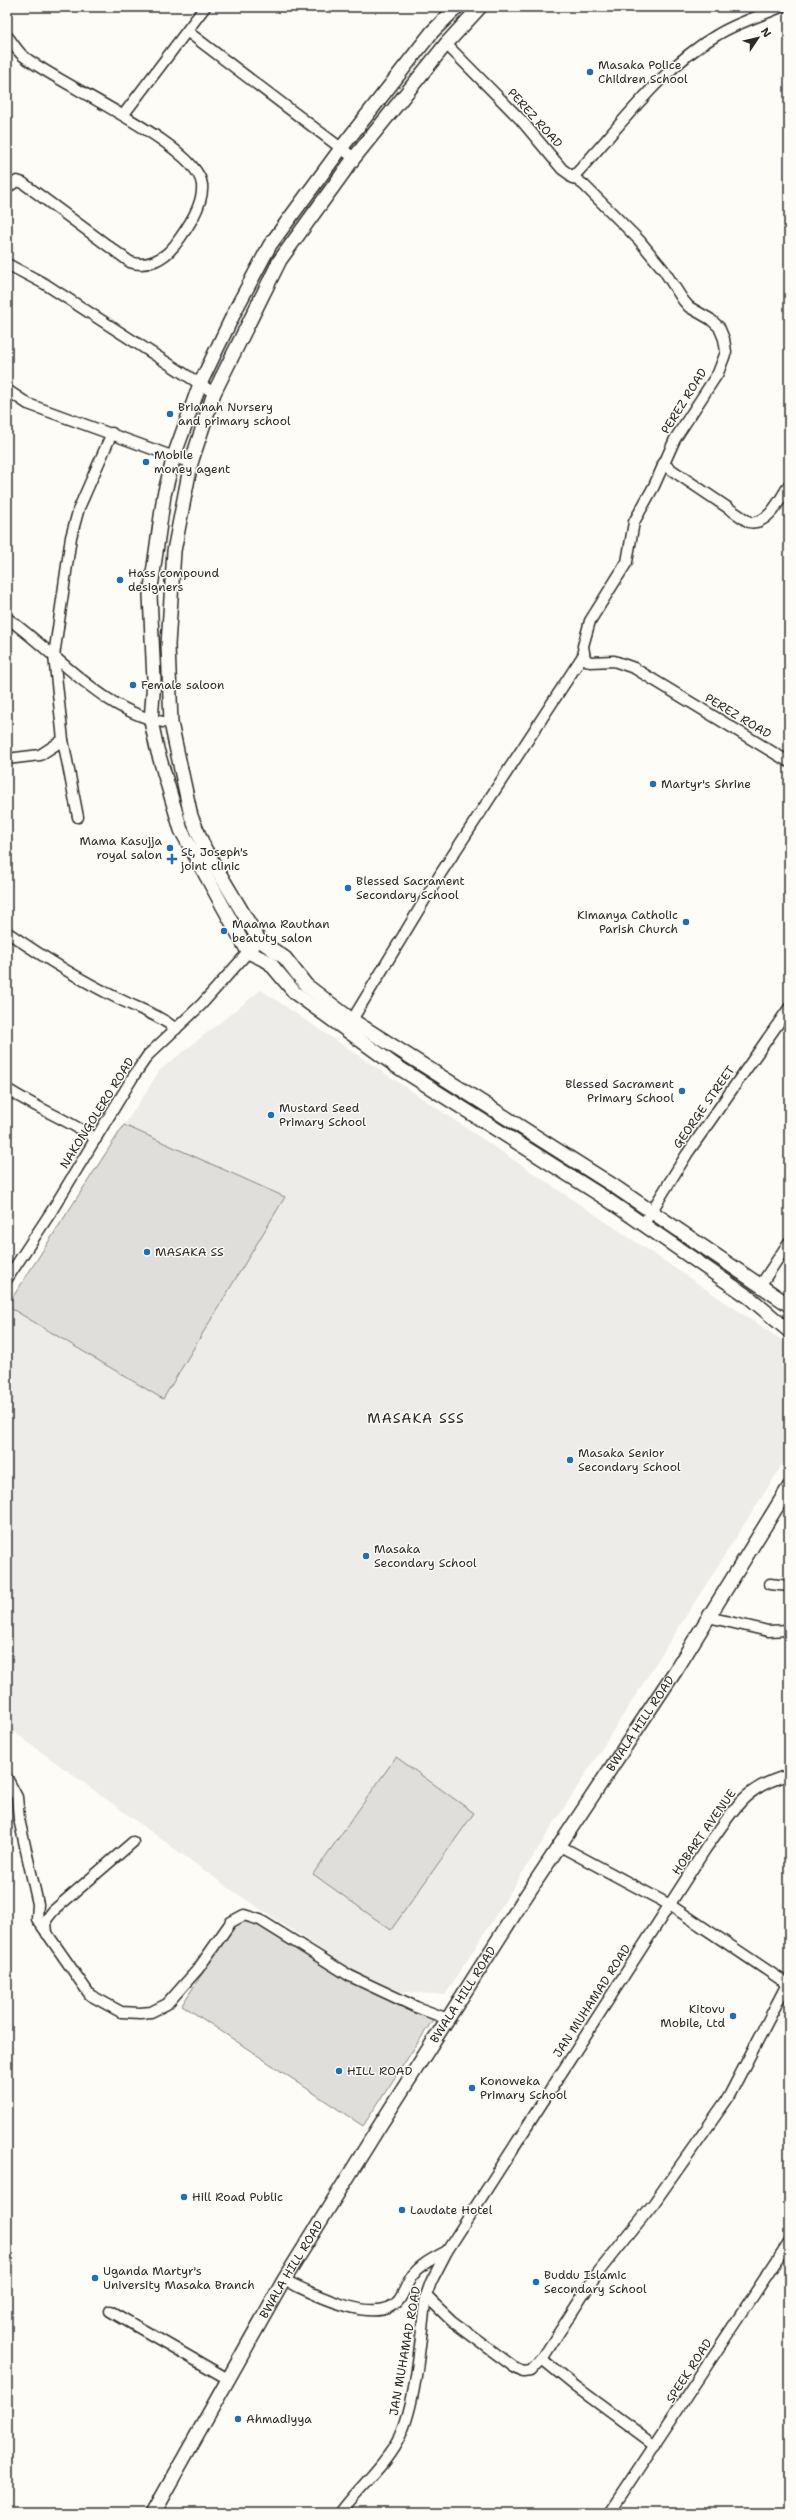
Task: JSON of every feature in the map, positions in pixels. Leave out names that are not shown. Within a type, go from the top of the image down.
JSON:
[{"type":"street","points":[[124,114],[188,32],[205,7]]},
{"type":"street","points":[[457,7],[432,32],[342,147],[270,245],[237,307],[200,384],[174,456],[164,495],[150,595],[154,680],[151,721],[157,749],[181,830],[248,952],[269,962],[296,993],[396,1066],[643,1225],[750,1298],[789,1330]]},
{"type":"street","points":[[480,7],[446,44],[354,158],[280,260],[214,393],[191,463],[174,551],[168,645],[171,723],[194,822],[205,849],[258,940],[285,958],[306,985],[352,1020],[651,1212],[789,1305]]},
{"type":"street","points":[[572,178],[635,106],[702,45],[718,34],[781,7]]},
{"type":"street","points":[[786,7],[789,10]]},
{"type":"street","points":[[188,32],[342,147],[354,158]]},
{"type":"street","points":[[7,36],[22,54],[38,66],[124,114],[183,157],[199,174],[202,184],[201,199],[184,232],[174,247],[157,260],[140,265],[130,262],[23,183],[17,181],[7,188]]},
{"type":"street","name":"PEREZ ROAD","points":[[446,44],[521,120],[572,178],[584,185],[639,240],[663,270],[689,307],[710,319],[719,327],[724,339],[726,352],[718,373],[686,419],[634,522],[628,562],[590,621],[585,635],[584,654],[590,662],[614,661],[634,668],[789,762]]},
{"type":"street","points":[[7,264],[45,284],[214,393]]},
{"type":"street","points":[[7,390],[28,404],[112,433],[191,463]]},
{"type":"street","points":[[78,817],[63,740],[54,656],[71,537],[79,508],[112,433]]},
{"type":"street","points":[[663,464],[749,522],[754,523],[765,518],[789,485]]},
{"type":"street","points":[[7,618],[54,656],[86,685],[151,721],[171,723]]},
{"type":"street","points":[[352,1020],[441,873],[584,654]]},
{"type":"street","points":[[7,759],[40,755],[63,740]]},
{"type":"street","points":[[7,932],[83,980],[121,1000],[163,1019],[176,1029]]},
{"type":"street","name":"NAKONGOLERO ROAD","points":[[7,1279],[96,1139],[132,1077],[154,1048],[201,1005],[258,940]]},
{"type":"street","name":"GEORGE STREET","points":[[643,1225],[687,1154],[789,1008]]},
{"type":"street","points":[[7,1090],[37,1108],[74,1124],[96,1139]]},
{"type":"street","points":[[760,1286],[789,1242]]},
{"type":"street","name":"BWALA HILL ROAD","points":[[153,2513],[284,2280],[448,2019],[676,1670],[789,1487]]},
{"type":"street","points":[[770,1584],[789,1586]]},
{"type":"street","points":[[708,1617],[768,1631],[789,1630]]},
{"type":"street","name":"HOBART AVENUE","points":[[670,1905],[706,1848],[746,1795],[757,1786],[789,1775]]},
{"type":"street","points":[[7,1778],[17,1797],[19,1819],[38,1904],[37,1919],[90,1995],[120,2012],[151,2012],[167,2004],[198,1968],[235,1918],[250,1916],[260,1920],[350,1976],[416,2007],[448,2019]]},
{"type":"street","points":[[48,1936],[46,1920],[53,1910],[133,1842]]},
{"type":"street","points":[[426,2296],[452,2321],[517,2369],[529,2372],[542,2359],[596,2275],[654,2203],[728,2098],[788,1984],[670,1905],[560,1846]]},
{"type":"street","name":"JAN MUHAMAD ROAD","points":[[340,2513],[381,2466],[398,2441],[409,2415],[426,2296],[431,2282],[447,2251],[670,1905]]},
{"type":"street","name":"SPEEK ROAD","points":[[609,2513],[789,2242]]},
{"type":"street","points":[[284,2280],[322,2299],[355,2309],[376,2310],[394,2304],[418,2270],[447,2251]]},
{"type":"street","points":[[110,2311],[228,2379]]},
{"type":"street","points":[[542,2359],[574,2386],[655,2445]]},
{"type":"shaded area","name":"Masaka Secondary School","points":[[261,990],[789,1345],[789,1454],[445,1995],[394,1991],[358,1974],[230,1889],[7,1727],[7,1306],[160,1070]]},
{"type":"shaded area","name":"MASAKA SS","points":[[124,1125],[285,1197],[163,1399],[7,1306]]},
{"type":"shaded area","points":[[396,1757],[474,1813],[391,1930],[313,1874]]},
{"type":"shaded area","name":"HILL ROAD","points":[[239,1916],[256,1918],[436,2015],[363,2126],[182,2005]]},
{"type":"place","name":"Masaka Police Children School","points":[[590,72]]},
{"type":"place","name":"Brianah Nursery and primary school","points":[[170,414]]},
{"type":"place","name":"Mobile money agent","points":[[146,462]]},
{"type":"place","name":"Hass compound designers","points":[[120,580]]},
{"type":"place","name":"Female saloon","points":[[133,685]]},
{"type":"place","name":"Martyr's Shrine","points":[[653,784]]},
{"type":"place","name":"Mama Kasujja royal salon","points":[[170,848]]},
{"type":"place","name":"St, Joseph's joint clinic","points":[[172,859]]},
{"type":"place","name":"Blessed Sacrament Secondary School","points":[[348,888]]},
{"type":"place","name":"Kimanya Catholic Parish Church","points":[[686,922]]},
{"type":"place","name":"Maama Rauthan beatuty salon","points":[[224,931]]},
{"type":"place","name":"Blessed Sacrament Primary School","points":[[682,1091]]},
{"type":"place","name":"Mustard Seed Primary School","points":[[271,1115]]},
{"type":"place","name":"MASAKA SS","points":[[147,1252]]},
{"type":"place","name":"Masaka Senior Secondary School","points":[[570,1460]]},
{"type":"place","name":"Masaka Secondary School","points":[[366,1556]]},
{"type":"place","name":"Kitovu Mobile, Ltd","points":[[733,2016]]},
{"type":"place","name":"HILL ROAD","points":[[339,2071]]},
{"type":"place","name":"Konoweka Primary School","points":[[472,2088]]},
{"type":"place","name":"Hill Road Public","points":[[184,2197]]},
{"type":"place","name":"Laudate Hotel","points":[[402,2210]]},
{"type":"place","name":"Uganda Martyr's University Masaka Branch","points":[[95,2278]]},
{"type":"place","name":"Buddu Islamic Secondary School","points":[[536,2282]]},
{"type":"place","name":"Ahmadiyya","points":[[238,2419]]},
{"type":"district","name":"MASAKA SSS","points":[[416,1418]]}]
